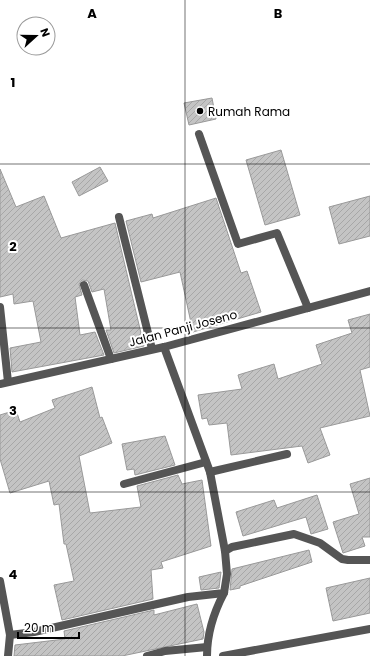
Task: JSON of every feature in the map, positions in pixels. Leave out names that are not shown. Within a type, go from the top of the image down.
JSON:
[{"type":"street","points":[[199,134],[238,244],[276,233],[308,308]]},
{"type":"street","points":[[119,218],[152,349]]},
{"type":"street","points":[[84,285],[110,359]]},
{"type":"street","name":"Jalan Panji Joseno","points":[[4,383],[164,347],[370,291]]},
{"type":"street","points":[[0,306],[4,383]]},
{"type":"street","points":[[164,347],[210,472],[225,551],[227,574],[224,592],[213,618],[207,647],[207,656]]},
{"type":"street","points":[[210,472],[287,454]]},
{"type":"street","points":[[124,484],[206,462]]},
{"type":"street","points":[[225,551],[232,547],[294,534],[320,543],[342,559],[370,560]]},
{"type":"street","points":[[0,581],[10,635],[8,656]]},
{"type":"street","points":[[10,635],[34,632],[188,597],[224,592]]},
{"type":"street","points":[[223,656],[370,629]]},
{"type":"street","points":[[148,656],[179,649],[207,647]]},
{"type":"building","name":"Rumah Rama","points":[[212,98],[216,119],[189,125],[184,103]]},
{"type":"building","points":[[281,150],[300,215],[265,225],[246,160]]},
{"type":"building","points":[[100,167],[108,181],[79,196],[72,182]]},
{"type":"building","points":[[0,169],[16,207],[44,196],[61,238],[115,223],[144,346],[114,353],[106,330],[111,330],[104,289],[92,292],[88,281],[82,280],[79,284],[82,295],[75,297],[80,335],[95,332],[104,355],[12,372],[10,348],[41,342],[33,301],[14,304],[13,294],[0,297]]},
{"type":"building","points":[[370,196],[370,236],[339,244],[329,207]]},
{"type":"building","points":[[216,198],[241,273],[247,271],[261,312],[193,332],[180,272],[141,282],[126,221],[152,214],[153,218]]},
{"type":"building","points":[[370,314],[370,367],[360,370],[370,416],[320,428],[330,455],[308,463],[302,446],[231,455],[227,423],[209,425],[207,418],[202,419],[198,395],[242,389],[238,375],[274,364],[278,379],[322,364],[316,345],[352,333],[348,320]]},
{"type":"building","points":[[92,387],[100,418],[102,417],[112,443],[79,456],[90,513],[141,507],[137,486],[178,475],[182,484],[202,480],[211,546],[161,562],[163,568],[151,570],[153,599],[62,620],[54,585],[74,581],[66,544],[64,544],[59,504],[54,505],[49,481],[10,493],[0,459],[0,415],[16,410],[20,422],[55,408],[52,400]]},
{"type":"building","points":[[165,436],[175,465],[135,475],[134,469],[127,470],[122,444]]},
{"type":"building","points":[[370,478],[370,537],[362,537],[365,546],[343,553],[333,522],[359,514],[350,484]]},
{"type":"building","points":[[317,495],[328,529],[311,534],[306,517],[243,536],[236,512],[274,500],[277,508]]},
{"type":"building","points":[[309,550],[312,562],[240,586],[240,588],[230,590],[232,569]]},
{"type":"building","points":[[221,572],[219,588],[201,590],[199,577]]},
{"type":"building","points":[[370,578],[370,613],[333,621],[326,588]]},
{"type":"building","points":[[197,604],[204,632],[203,639],[122,656],[14,656],[15,645],[65,639],[64,631],[154,610],[154,615]]},
{"type":"place","name":"Rumah Rama","points":[[200,111]]}]
